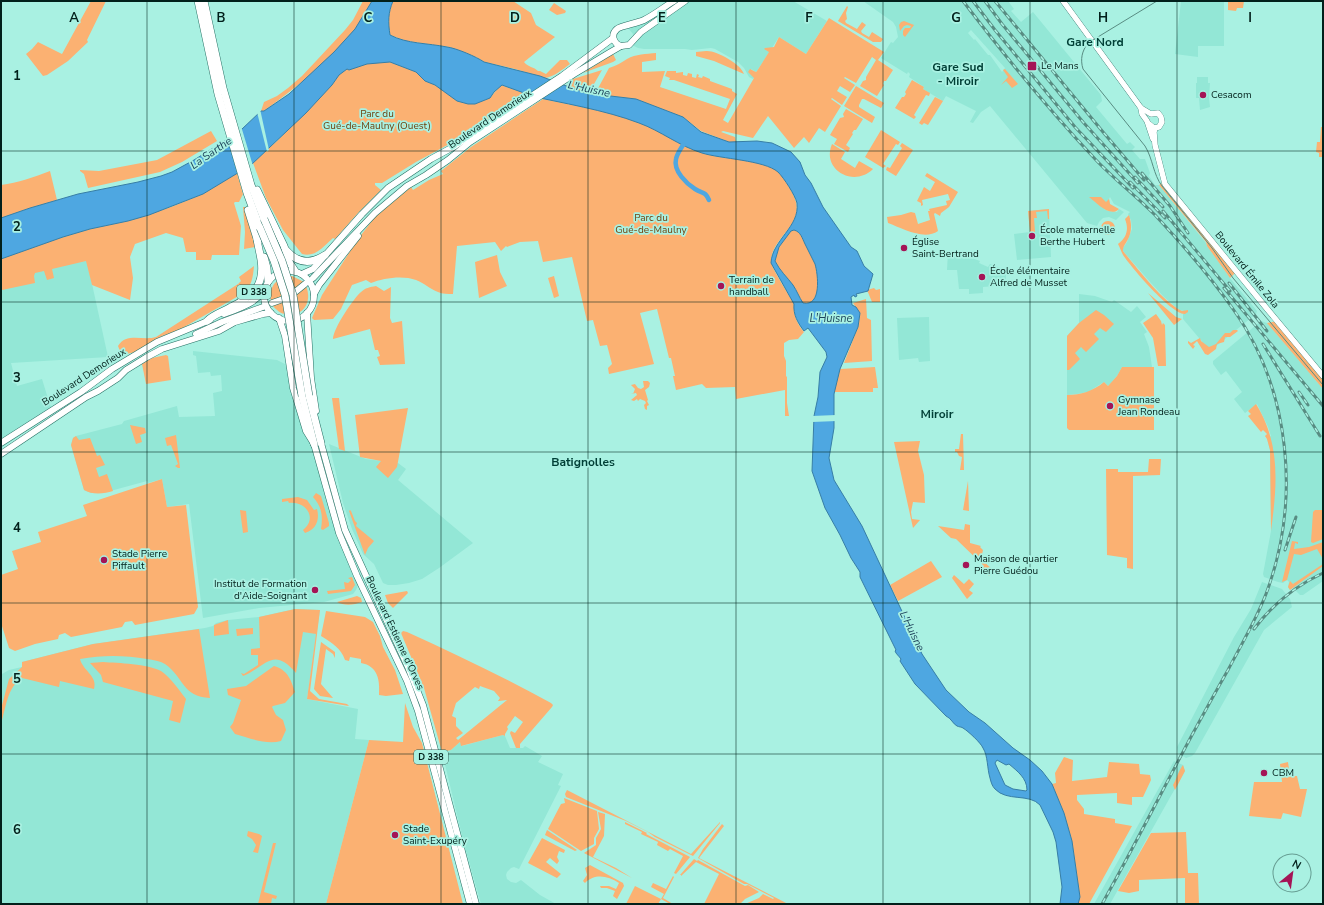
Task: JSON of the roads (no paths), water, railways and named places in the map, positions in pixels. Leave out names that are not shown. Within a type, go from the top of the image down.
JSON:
[{"type":"highway","name":"D 338","points":[[198,1],[221,91],[260,228],[286,294],[305,396]]},
{"type":"highway","name":"D 338","points":[[204,1],[221,91]]},
{"type":"highway","name":"D 338","points":[[246,181],[250,192]]},
{"type":"highway","name":"D 338","points":[[254,205],[264,219],[282,262],[293,295],[305,396]]},
{"type":"highway","name":"D 338","points":[[207,321],[214,315],[248,299],[257,287],[262,272],[254,205]]},
{"type":"highway","name":"D 338","points":[[254,205],[284,246]]},
{"type":"highway","name":"D 338","points":[[257,239],[267,268],[268,281]]},
{"type":"highway","points":[[284,246],[294,258],[303,261],[312,262],[325,256]]},
{"type":"highway","points":[[284,246],[289,262],[299,273]]},
{"type":"highway","name":"Boulevard Estienne d'Orves","points":[[305,396],[319,434],[318,444]]},
{"type":"highway","name":"Boulevard Estienne d'Orves","points":[[305,396],[318,444]]},
{"type":"main road","name":"Boulevard Demorieux","points":[[352,234],[407,186],[448,160],[470,142],[613,38],[617,28],[644,20],[674,1]]},
{"type":"main road","name":"Boulevard Demorieux","points":[[352,234],[375,200],[388,188],[425,163],[621,46],[628,45],[642,32],[685,1]]},
{"type":"main road","points":[[1063,1],[1141,108],[1150,114],[1157,113],[1162,118],[1161,124],[1155,128],[1155,145]]},
{"type":"main road","points":[[626,26],[632,31],[633,39]]},
{"type":"main road","points":[[613,38],[616,43],[621,46]]},
{"type":"main road","points":[[1141,108],[1142,114],[1148,123],[1155,128]]},
{"type":"main road","points":[[1150,114],[1148,123],[1155,145]]},
{"type":"main road","name":"Boulevard Émile Zola","points":[[1155,145],[1165,184],[1323,376]]},
{"type":"main road","points":[[313,278],[328,263],[352,234]]},
{"type":"main road","points":[[314,294],[344,243],[352,234]]},
{"type":"main road","points":[[299,273],[313,269],[325,256],[344,243]]},
{"type":"main road","points":[[288,270],[299,273],[311,283],[314,294],[313,304],[307,313],[302,317],[293,320],[279,318],[271,313],[265,302],[265,290],[268,281],[280,272],[288,270]]},
{"type":"main road","points":[[272,303],[288,296],[305,284]]},
{"type":"main road","points":[[179,332],[251,303],[265,290]]},
{"type":"main road","points":[[162,349],[165,346],[199,333],[222,322],[263,307]]},
{"type":"main road","points":[[162,349],[213,333],[226,328],[235,322],[271,313]]},
{"type":"main road","points":[[307,313],[311,378],[319,434]]},
{"type":"main road","points":[[279,318],[283,326],[293,388],[306,431],[318,444]]},
{"type":"main road","points":[[179,332],[203,325],[222,322]]},
{"type":"main road","name":"Boulevard Demorieux","points":[[1,443],[81,392],[112,369],[160,340],[179,332]]},
{"type":"main road","points":[[199,333],[213,333]]},
{"type":"main road","name":"Boulevard Demorieux","points":[[1,454],[86,397],[118,378],[126,370],[147,356],[162,349]]},
{"type":"main road","name":"Boulevard Estienne d'Orves","points":[[318,444],[339,533],[357,576],[401,666],[414,699],[470,904]]},
{"type":"main road","name":"Boulevard Estienne d'Orves","points":[[318,444],[345,530],[408,667],[423,704],[476,904]]},
{"type":"water","points":[[372,1],[393,1],[389,14],[389,26],[390,35],[397,38],[410,42],[456,49],[472,55],[484,62],[540,76],[585,93],[636,99],[683,117],[701,132],[729,142],[757,141],[772,143],[791,152],[800,162],[805,175],[811,183],[823,207],[851,247],[857,251],[864,266],[873,274],[868,291],[856,294],[857,296],[855,297],[854,295],[851,297],[852,305],[856,307],[860,313],[858,327],[840,369],[834,394],[834,428],[829,458],[834,480],[862,526],[922,654],[946,690],[969,712],[985,723],[1013,748],[1030,760],[1042,771],[1052,784],[1064,813],[1072,841],[1080,897],[1078,904],[1060,904],[1062,887],[1056,842],[1053,832],[1040,805],[1030,799],[1012,797],[1000,793],[995,789],[992,785],[985,751],[982,746],[974,737],[946,716],[915,684],[900,661],[901,659],[895,652],[896,650],[860,577],[860,572],[825,508],[812,471],[814,416],[818,397],[820,372],[827,357],[826,352],[808,328],[804,331],[796,319],[794,304],[771,263],[776,247],[790,226],[797,212],[797,203],[792,191],[778,172],[753,162],[702,153],[647,126],[626,118],[526,95],[502,85],[490,98],[475,104],[468,104],[457,101],[435,85],[425,81],[416,72],[390,62],[367,64],[349,70],[347,69],[339,75],[332,85],[306,113],[251,165],[203,194],[149,215],[63,237],[1,259],[1,218],[78,194],[138,182],[172,172],[226,140],[242,129],[261,111],[264,111],[289,94],[334,52],[355,29]],"holes":[[[794,230],[801,236],[815,264],[818,282],[817,289],[816,295],[809,303],[803,303],[793,285],[775,261],[779,247],[791,231]],[[997,760],[1006,765],[1009,764],[1018,772],[1027,786],[1026,791],[1013,789],[1005,785],[995,763]]]},
{"type":"waterway","points":[[683,145],[676,159],[677,168],[681,177],[695,189],[705,194],[709,200]]},
{"type":"tram line","points":[[1157,1],[1088,43],[1082,55],[1083,69],[1145,146],[1162,186],[1212,248],[1233,278],[1323,385]]},
{"type":"railway","points":[[963,1],[1011,62],[1062,122],[1103,167],[1155,215],[1196,260],[1233,309],[1253,341],[1268,375],[1278,410],[1284,447],[1286,484],[1284,522],[1277,558],[1266,594],[1258,613],[1228,670],[1102,904]]},
{"type":"railway","points":[[973,1],[1075,127],[1133,188]]},
{"type":"railway","points":[[985,1],[1002,24],[1083,122],[1138,183]]},
{"type":"railway","points":[[995,1],[1144,180]]},
{"type":"railway","points":[[1142,173],[1170,206],[1188,233]]},
{"type":"railway","points":[[1135,177],[1163,207]]},
{"type":"railway","points":[[1130,182],[1165,218]]},
{"type":"railway","points":[[1163,211],[1230,291]]},
{"type":"railway","points":[[1229,283],[1267,331]]},
{"type":"railway","points":[[1224,288],[1323,406]]},
{"type":"railway","points":[[1263,344],[1320,436]]},
{"type":"railway","points":[[1299,392],[1308,405]]},
{"type":"railway","points":[[1285,550],[1296,517]]},
{"type":"railway","points":[[1254,629],[1276,604],[1303,584],[1323,573]]},
{"type":"place","name":"Le Mans","points":[[1032,66]]},
{"type":"place","name":"Cesacom","points":[[1203,95]]},
{"type":"place","name":"École maternelle Berthe Hubert","points":[[1032,236]]},
{"type":"place","name":"Église Saint-Bertrand","points":[[904,248]]},
{"type":"place","name":"École élémentaire Alfred de Musset","points":[[982,277]]},
{"type":"place","name":"Terrain de handball","points":[[721,286]]},
{"type":"place","name":"Gymnase Jean Rondeau","points":[[1110,406]]},
{"type":"place","name":"Stade Pierre Piffault","points":[[104,560]]},
{"type":"place","name":"Maison de quartier Pierre Guédou","points":[[966,565]]},
{"type":"place","name":"Institut de Formation d'Aide-Soignant","points":[[315,590]]},
{"type":"place","name":"CBM","points":[[1264,773]]},
{"type":"place","name":"Stade Saint-Exupéry","points":[[395,835]]},
{"type":"district","name":"Gare Nord","points":[[1095,42]]},
{"type":"district","name":"Gare Sud - Miroir","points":[[958,74]]},
{"type":"district","name":"Miroir","points":[[937,414]]},
{"type":"district","name":"Batignolles","points":[[583,462]]},
{"type":"water label","name":"L'Huisne","points":[[589,89]]},
{"type":"water label","name":"La Sarthe","points":[[211,153]]},
{"type":"water label","name":"L'Huisne","points":[[831,318]]},
{"type":"water label","name":"L'Huisne","points":[[912,631]]},
{"type":"park label","name":"Parc du Gué-de-Maulny (Ouest)","points":[[377,120]]},
{"type":"park label","name":"Parc du Gué-de-Maulny","points":[[651,224]]}]
